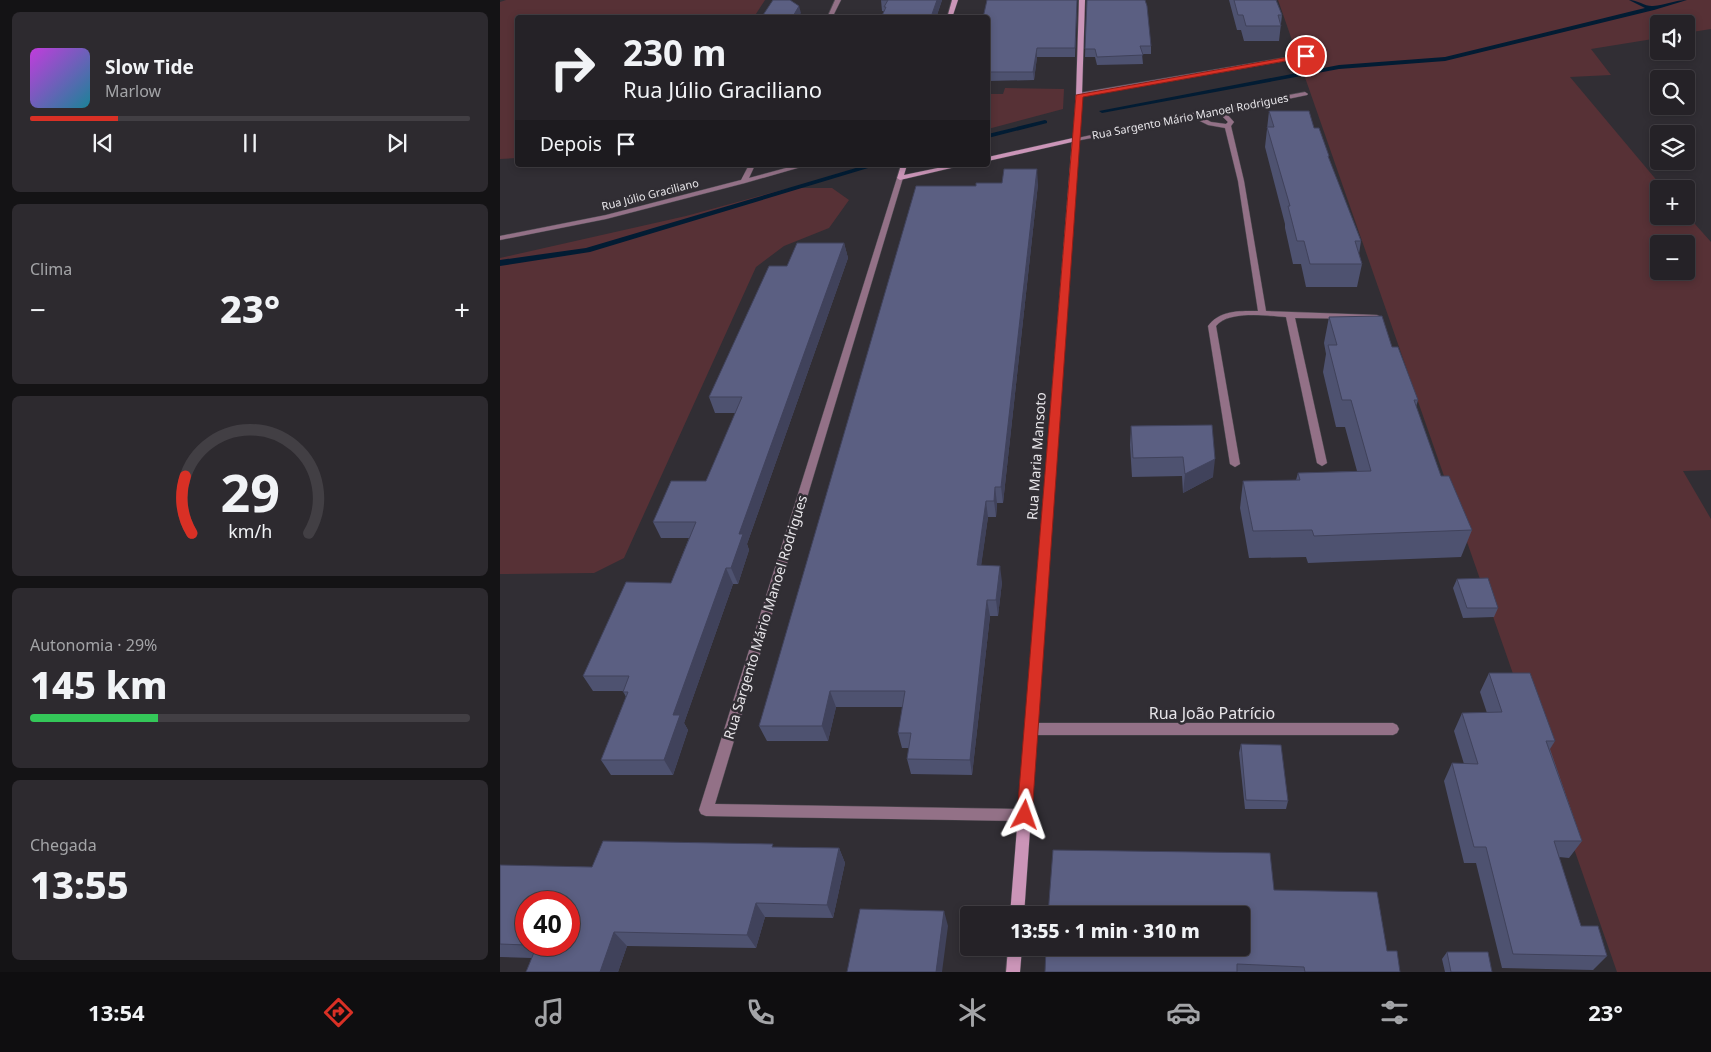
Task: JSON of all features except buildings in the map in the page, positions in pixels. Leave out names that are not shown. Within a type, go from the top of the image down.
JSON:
[{"type":"street","points":[[830,15],[838,0]]},
{"type":"street","points":[[950,15],[954,0]]},
{"type":"street","name":"Rua Maria Mansoto","points":[[1018,906],[1076,139],[1082,0]]},
{"type":"street","points":[[1079,95],[1306,56]]},
{"type":"street","name":"Rua Sargento Mário Manoel Rodrigues","points":[[990,159],[1192,115],[1305,94]]},
{"type":"street","points":[[1220,110],[1231,122],[1228,126],[1241,181],[1262,313]]},
{"type":"street","points":[[1192,115],[1210,124],[1228,126]]},
{"type":"street","points":[[743,182],[751,167]]},
{"type":"street","name":"Rua Júlio Graciliano","points":[[500,238],[606,217],[798,167]]},
{"type":"street","name":"Rua Sargento Mário Manoel Rodrigues","points":[[944,167],[902,172],[706,810],[1025,815]]},
{"type":"street","points":[[1235,464],[1212,326],[1215,320],[1225,316],[1262,313],[1377,317]]},
{"type":"street","points":[[1290,315],[1322,463]]},
{"type":"street","name":"Rua João Patrício","points":[[1032,729],[1393,729]]},
{"type":"street","points":[[1013,972],[1014,956]]},
{"type":"shaded area","points":[[506,0],[765,0],[755,15],[515,15],[515,158],[500,159],[500,2]]},
{"type":"shaded area","points":[[1278,0],[1711,0],[1711,29],[1695,32],[1695,15],[1650,15],[1650,39],[1591,49],[1611,75],[1570,77],[1656,180],[1650,180],[1650,225],[1695,224],[1711,242],[1711,470],[1683,471],[1711,519],[1711,972],[1617,972]]},
{"type":"shaded area","points":[[1005,88],[1064,89],[1063,109],[990,128],[990,94],[1003,94]]},
{"type":"shaded area","points":[[789,188],[832,188],[849,200],[829,228],[784,246],[756,267],[624,558],[594,573],[500,574],[500,258],[686,216]]},
{"type":"waterway","points":[[1632,0],[1651,8]]},
{"type":"waterway","points":[[1651,8],[1684,0]]},
{"type":"waterway","points":[[1102,111],[1339,67],[1445,59],[1651,8]]},
{"type":"waterway","points":[[990,136],[1045,122]]},
{"type":"waterway","points":[[500,263],[587,250],[867,167]]},
{"type":"route","points":[[1025,815],[1079,95],[1306,56]]}]
